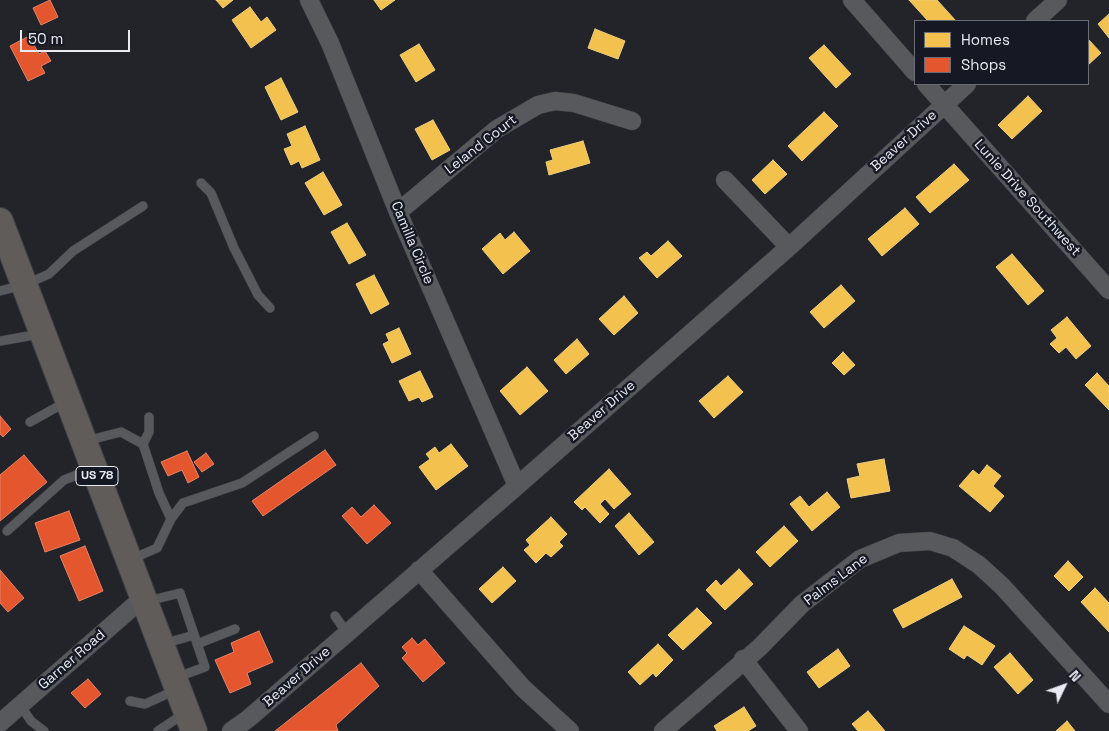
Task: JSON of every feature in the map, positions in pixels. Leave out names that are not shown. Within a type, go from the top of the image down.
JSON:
[{"type":"main road","name":"US 78","points":[[0,221],[12,288],[43,333],[184,702]]},
{"type":"street","name":"Camilla Circle","points":[[309,0],[330,43],[398,212],[517,486]]},
{"type":"street","points":[[852,0],[914,71]]},
{"type":"street","points":[[1036,20],[1058,0]]},
{"type":"street","name":"Lunie Drive Southwest","points":[[927,85],[1109,290]]},
{"type":"street","name":"Beaver Drive","points":[[231,731],[348,633],[789,247],[966,85]]},
{"type":"street","name":"Leland Court","points":[[398,212],[497,129],[538,105],[555,101],[574,102],[632,121]]},
{"type":"street","points":[[725,180],[789,247]]},
{"type":"street","name":"Palms Lane","points":[[663,731],[743,659],[759,648],[802,604],[860,559],[899,544],[930,541],[952,548],[979,565],[1002,586],[1109,704]]},
{"type":"street","points":[[419,570],[523,688],[570,731]]},
{"type":"street","name":"Garner Road","points":[[0,723],[145,600]]},
{"type":"street","points":[[743,659],[799,731]]},
{"type":"lane","points":[[201,183],[211,193],[234,248],[258,295],[270,308]]},
{"type":"lane","points":[[12,288],[49,274],[73,251],[143,206]]},
{"type":"lane","points":[[0,341],[43,333]]},
{"type":"lane","points":[[30,422],[69,401]]},
{"type":"lane","points":[[149,416],[148,432],[143,444],[159,493],[171,519]]},
{"type":"lane","points":[[84,441],[120,432],[143,444]]},
{"type":"lane","points":[[130,560],[157,548],[171,519],[183,503],[242,483],[314,436]]},
{"type":"lane","points":[[7,531],[64,480],[94,468]]},
{"type":"lane","points":[[145,600],[180,593],[205,667],[184,702],[158,731]]},
{"type":"lane","points":[[336,616],[348,633]]},
{"type":"lane","points":[[197,644],[235,629]]},
{"type":"lane","points":[[162,644],[194,634]]},
{"type":"lane","points":[[130,701],[145,704],[184,702]]},
{"type":"lane","points":[[20,705],[31,721],[44,731]]},
{"type":"building: Homes","points":[[216,0],[233,0],[223,8]]},
{"type":"building: Homes","points":[[374,0],[395,0],[381,10]]},
{"type":"building: Homes","points":[[909,0],[937,0],[955,20],[927,20]]},
{"type":"building: Homes","points":[[250,7],[261,22],[267,17],[276,30],[251,48],[232,20]]},
{"type":"building: Homes","points":[[1109,14],[1109,38],[1098,24]]},
{"type":"building: Homes","points":[[595,29],[625,41],[618,59],[588,48]]},
{"type":"building: Homes","points":[[1089,40],[1101,53],[1089,64]]},
{"type":"building: Homes","points":[[419,44],[435,70],[416,82],[400,55]]},
{"type":"building: Homes","points":[[824,45],[851,74],[836,88],[809,58]]},
{"type":"building: Homes","points":[[281,78],[298,112],[281,120],[265,87]]},
{"type":"building: Homes","points":[[1028,96],[1042,111],[1012,139],[998,125]]},
{"type":"building: Homes","points":[[824,112],[838,126],[802,161],[788,146]]},
{"type":"building: Homes","points":[[433,120],[450,150],[432,160],[415,129]]},
{"type":"building: Homes","points":[[305,126],[320,160],[302,168],[299,161],[291,165],[284,149],[292,146],[287,134]]},
{"type":"building: Homes","points":[[583,141],[590,163],[549,175],[546,162],[553,160],[550,150]]},
{"type":"building: Homes","points":[[773,160],[787,174],[765,194],[752,180]]},
{"type":"building: Homes","points":[[954,164],[969,180],[930,213],[916,197]]},
{"type":"building: Homes","points":[[323,172],[342,205],[324,215],[305,183]]},
{"type":"building: Homes","points":[[905,208],[919,224],[882,256],[868,239]]},
{"type":"building: Homes","points":[[347,223],[366,255],[349,264],[331,232]]},
{"type":"building: Homes","points":[[514,232],[530,251],[503,274],[482,249],[500,233],[505,240]]},
{"type":"building: Homes","points":[[668,241],[682,256],[657,278],[639,258],[647,252],[651,256]]},
{"type":"building: Homes","points":[[1012,254],[1044,291],[1028,305],[996,267]]},
{"type":"building: Homes","points":[[374,275],[389,304],[371,314],[356,284]]},
{"type":"building: Homes","points":[[841,285],[855,301],[824,328],[810,312]]},
{"type":"building: Homes","points":[[624,296],[638,313],[614,335],[599,319]]},
{"type":"building: Homes","points":[[1067,317],[1091,346],[1076,359],[1066,347],[1059,353],[1050,344],[1057,338],[1051,330]]},
{"type":"building: Homes","points":[[399,328],[411,354],[392,363],[383,344],[389,341],[386,334]]},
{"type":"building: Homes","points":[[577,339],[589,354],[566,374],[554,360]]},
{"type":"building: Homes","points":[[843,352],[855,365],[844,375],[832,363]]},
{"type":"building: Homes","points":[[527,367],[548,391],[520,415],[500,391]]},
{"type":"building: Homes","points":[[420,371],[433,397],[422,402],[419,397],[409,401],[399,381]]},
{"type":"building: Homes","points":[[1097,373],[1109,386],[1109,410],[1085,385]]},
{"type":"building: Homes","points":[[728,376],[743,392],[714,418],[699,401]]},
{"type":"building: Homes","points":[[451,444],[468,466],[436,490],[419,467],[430,459],[426,454],[435,447],[439,453]]},
{"type":"building: Homes","points":[[884,459],[890,491],[851,498],[847,479],[860,476],[857,464]]},
{"type":"building: Homes","points":[[987,465],[1001,476],[993,486],[1004,496],[990,512],[959,486],[973,470],[979,475]]},
{"type":"building: Homes","points":[[609,469],[631,494],[614,509],[605,499],[600,504],[609,514],[600,523],[585,507],[582,510],[574,502]]},
{"type":"building: Homes","points":[[827,492],[840,507],[812,531],[790,504],[800,496],[809,507]]},
{"type":"building: Homes","points":[[629,513],[654,542],[639,555],[615,526]]},
{"type":"building: Homes","points":[[551,517],[567,534],[559,542],[563,546],[551,557],[546,553],[536,563],[524,550],[530,545],[526,540]]},
{"type":"building: Homes","points":[[784,526],[798,541],[770,567],[756,552]]},
{"type":"building: Homes","points":[[1068,561],[1083,577],[1069,591],[1054,576]]},
{"type":"building: Homes","points":[[503,567],[516,581],[492,603],[479,589]]},
{"type":"building: Homes","points":[[739,569],[753,584],[725,610],[706,590],[716,580],[721,586]]},
{"type":"building: Homes","points":[[952,579],[962,597],[903,628],[893,610]]},
{"type":"building: Homes","points":[[1095,588],[1109,603],[1109,632],[1081,602]]},
{"type":"building: Homes","points":[[697,608],[712,623],[683,650],[668,635]]},
{"type":"building: Homes","points":[[964,626],[995,646],[982,665],[967,655],[964,659],[949,649]]},
{"type":"building: Homes","points":[[658,644],[673,660],[656,677],[653,673],[640,685],[628,672]]},
{"type":"building: Homes","points":[[838,649],[850,666],[819,688],[807,672]]},
{"type":"building: Homes","points":[[1010,653],[1033,680],[1018,694],[994,667]]},
{"type":"building: Homes","points":[[744,707],[756,726],[748,731],[717,731],[714,726]]},
{"type":"building: Homes","points":[[868,711],[885,731],[858,731],[852,724]]},
{"type":"building: Homes","points":[[1067,721],[1075,731],[1056,731]]},
{"type":"building: Shops","points":[[50,0],[58,17],[41,25],[33,8]]},
{"type":"building: Shops","points":[[29,36],[39,54],[45,51],[51,61],[41,66],[45,73],[28,81],[10,46]]},
{"type":"building: Shops","points":[[0,416],[11,429],[3,437],[0,434]]},
{"type":"building: Shops","points":[[325,450],[336,465],[263,516],[252,501]]},
{"type":"building: Shops","points":[[187,451],[199,477],[188,483],[182,470],[168,476],[161,462]]},
{"type":"building: Shops","points":[[206,453],[214,464],[202,472],[194,462]]},
{"type":"building: Shops","points":[[24,455],[47,482],[0,521],[0,475]]},
{"type":"building: Shops","points":[[374,505],[391,523],[367,544],[342,516],[352,507],[361,517]]},
{"type":"building: Shops","points":[[69,511],[80,540],[45,552],[35,523]]},
{"type":"building: Shops","points":[[85,546],[103,591],[79,601],[60,556]]},
{"type":"building: Shops","points":[[0,570],[24,598],[8,612],[0,603]]},
{"type":"building: Shops","points":[[259,631],[273,662],[247,673],[251,684],[230,693],[215,660],[234,652],[231,643]]},
{"type":"building: Shops","points":[[412,638],[418,645],[425,639],[445,663],[423,682],[402,658],[407,653],[402,647]]},
{"type":"building: Shops","points":[[361,663],[379,686],[336,725],[338,731],[275,731]]},
{"type":"building: Shops","points":[[88,679],[101,694],[85,708],[71,693]]}]
